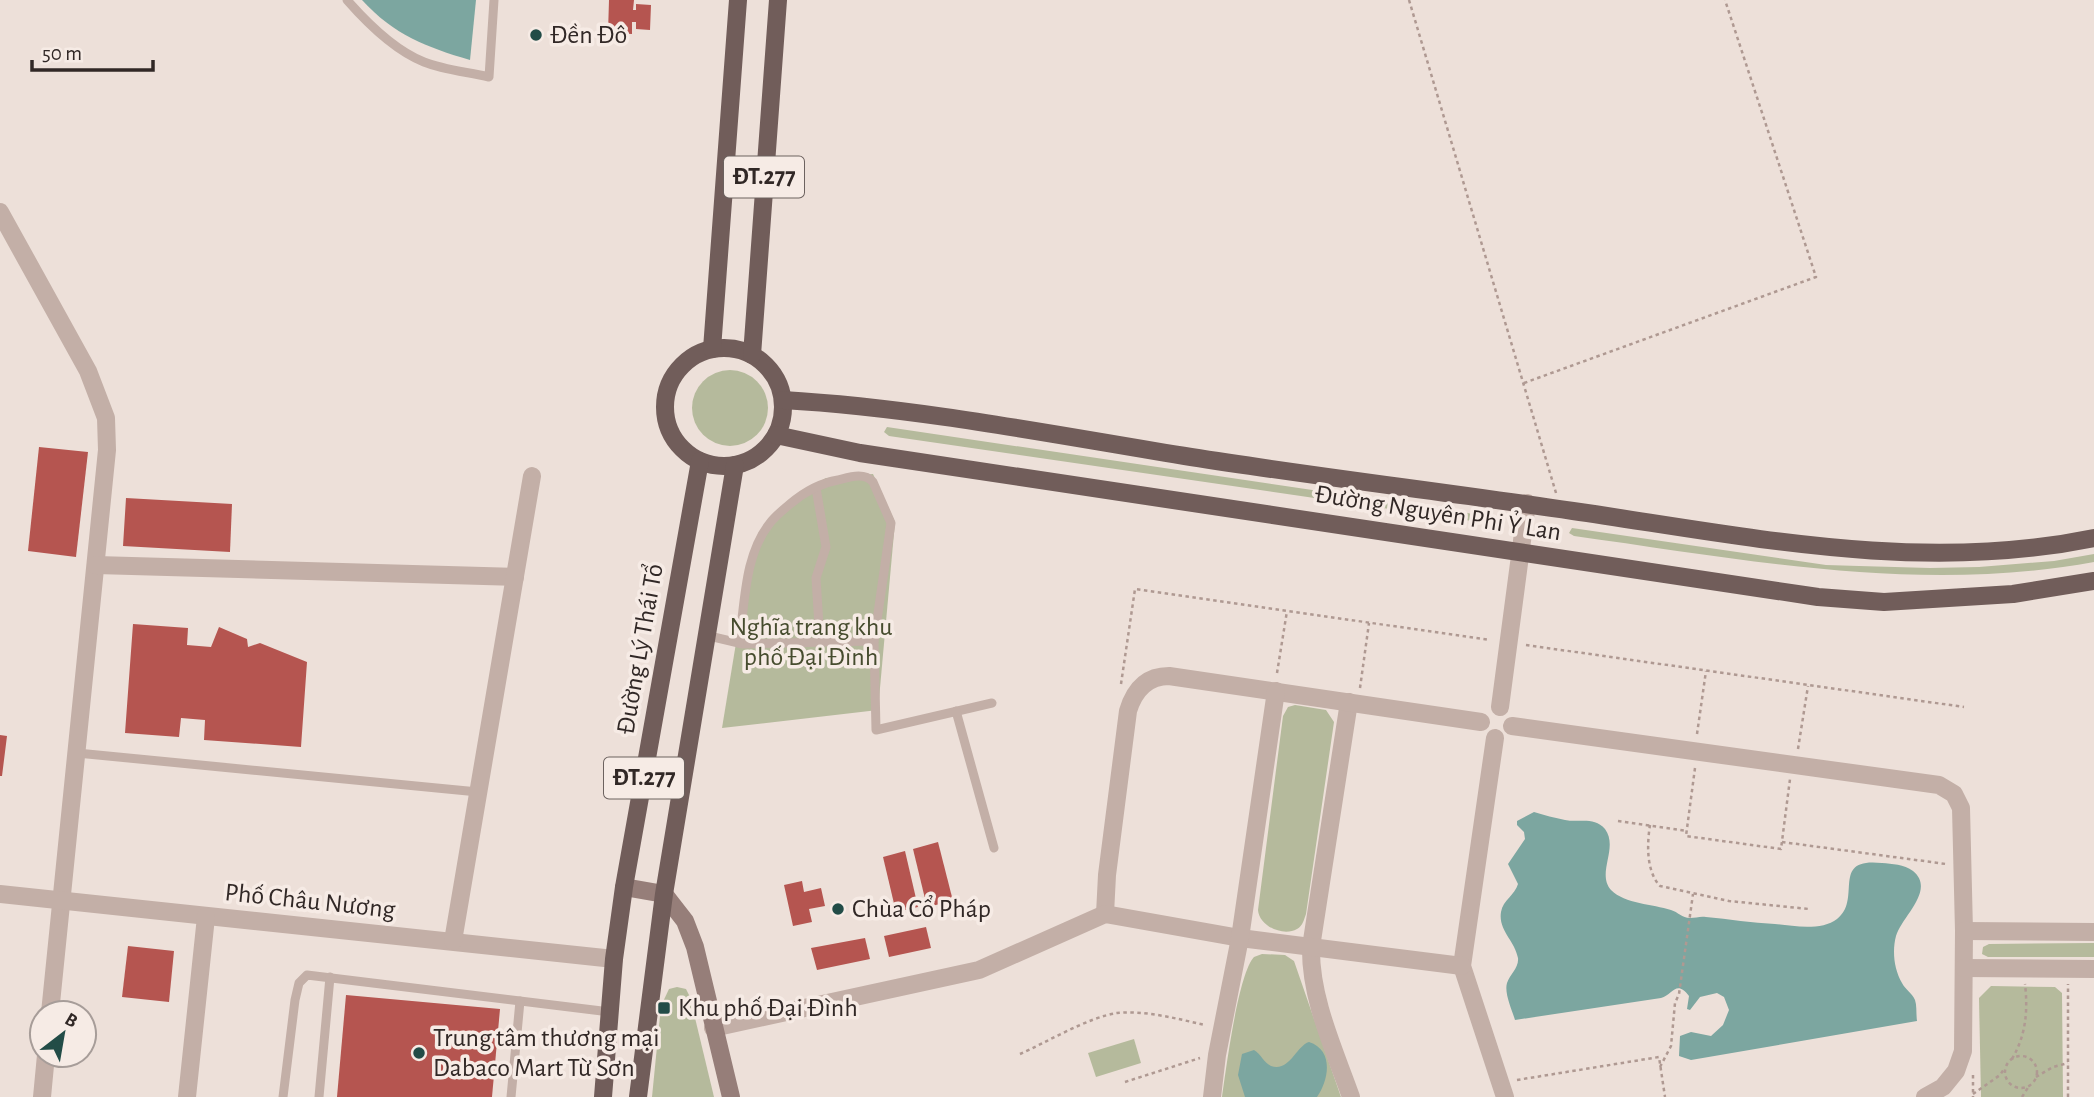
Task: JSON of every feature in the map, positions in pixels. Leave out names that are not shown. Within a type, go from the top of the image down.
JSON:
[{"type":"main road","name":"ĐT.277","points":[[712,349],[738,0]]},
{"type":"main road","name":"ĐT.277","points":[[752,355],[779,0]]},
{"type":"main road","points":[[712,349],[732,349],[752,355],[770,370],[780,387],[783,400],[782,421],[776,435],[762,453],[735,465],[717,466],[699,461],[673,436],[668,425],[665,400],[673,377],[689,359],[712,349]]},
{"type":"main road","name":"Đường Nguyên Phi Ỷ Lan","points":[[783,400],[874,406],[1246,466],[1527,503],[1779,543],[1862,551],[1999,552],[2094,538]]},
{"type":"main road","name":"Đường Nguyên Phi Ỷ Lan","points":[[776,435],[846,451],[1818,597],[1884,602],[2013,594],[2094,581]]},
{"type":"main road","name":"Đường Lý Thái Tổ","points":[[603,1097],[614,959],[624,887],[699,461]]},
{"type":"main road","name":"ĐT.277","points":[[638,1097],[664,894],[735,465]]},
{"type":"street","points":[[0,212],[89,371],[106,418],[107,450],[52,999]]},
{"type":"street","points":[[453,942],[532,476]]},
{"type":"street","points":[[1500,707],[1527,503]]},
{"type":"street","points":[[96,565],[515,578]]},
{"type":"street","points":[[1105,914],[1107,875],[1128,711],[1135,693],[1151,680],[1169,676],[1277,683],[1355,695],[1481,722]]},
{"type":"street","points":[[1212,1097],[1217,1055],[1241,938],[1277,683]]},
{"type":"street","points":[[1350,1097],[1310,969],[1311,947],[1355,695]]},
{"type":"street","points":[[1500,707],[1508,712],[1513,721],[1507,734],[1495,738],[1484,732],[1481,722],[1490,709],[1500,707]]},
{"type":"street","points":[[1512,726],[1939,785],[1954,794],[1961,808],[1963,1051],[1956,1071],[1943,1087],[1925,1097]]},
{"type":"street","points":[[1495,738],[1462,966],[1505,1097]]},
{"type":"street","points":[[624,887],[664,894],[689,929],[731,1097]]},
{"type":"street","name":"Phố Châu Nương","points":[[0,894],[614,959]]},
{"type":"street","points":[[713,1028],[979,970],[1105,914],[1241,938],[1462,966]]},
{"type":"street","points":[[187,1097],[206,917]]},
{"type":"street","points":[[1964,931],[2094,932]]},
{"type":"street","points":[[1964,968],[2094,969]]},
{"type":"street","points":[[42,1097],[45,1069]]},
{"type":"lane","points":[[347,0],[377,31],[425,63],[489,77],[494,0]]},
{"type":"lane","points":[[738,643],[756,547],[772,520],[795,500],[834,480],[859,476],[870,478],[890,517],[891,532],[874,640],[876,730],[992,703]]},
{"type":"lane","points":[[816,488],[826,547],[816,578],[820,642]]},
{"type":"lane","points":[[705,635],[738,643],[771,645],[874,640]]},
{"type":"lane","points":[[956,711],[994,848]]},
{"type":"lane","points":[[77,752],[478,792]]},
{"type":"lane","points":[[283,1097],[299,983],[307,975],[610,1013]]},
{"type":"lane","points":[[318,1097],[330,977]]},
{"type":"lane","points":[[511,1097],[520,1001]]},
{"type":"path","points":[[1409,0],[1562,509]]},
{"type":"path","points":[[1524,383],[1816,277],[1725,0]]},
{"type":"path","points":[[1120,686],[1135,589],[1490,640]]},
{"type":"path","points":[[1277,683],[1287,611]]},
{"type":"path","points":[[1355,695],[1369,623]]},
{"type":"path","points":[[1526,645],[1964,707]]},
{"type":"path","points":[[1696,737],[1706,671]]},
{"type":"path","points":[[1798,752],[1808,685]]},
{"type":"path","points":[[1695,765],[1686,836],[1782,849],[1791,778]]},
{"type":"path","points":[[1618,821],[1686,831]]},
{"type":"path","points":[[1650,825],[1648,856],[1655,880],[1666,888],[1730,901],[1809,909]]},
{"type":"path","points":[[1782,842],[1949,864]]},
{"type":"path","points":[[1660,1067],[1671,1046],[1675,1003],[1680,989],[1693,894]]},
{"type":"path","points":[[1973,1096],[2000,1075],[2018,1048],[2027,1012],[2025,981]]},
{"type":"path","points":[[2068,981],[2068,1097]]},
{"type":"path","points":[[1020,1054],[1103,1016],[1118,1013],[1167,1018],[1211,1027]]},
{"type":"path","points":[[1125,1083],[1206,1056]]},
{"type":"path","points":[[2012,1059],[2021,1056],[2030,1059],[2035,1065],[2036,1077]]},
{"type":"path","points":[[1517,1080],[1659,1057],[1665,1097]]},
{"type":"path","points":[[2022,1097],[2036,1077],[2053,1067],[2068,1063]]},
{"type":"path","points":[[2006,1067],[2006,1077],[2012,1084],[2021,1088],[2029,1086]]},
{"type":"path","points":[[1973,1068],[1973,1096]]},
{"type":"green space","points":[[730,370],[744,373],[757,381],[765,394],[768,408],[765,422],[757,435],[744,443],[730,446],[716,443],[703,435],[695,422],[692,408],[695,394],[703,381],[716,373]]},
{"type":"green space","points":[[887,427],[1468,513],[1475,515],[1476,519],[1472,521],[889,436],[884,432]]},
{"type":"green space","name":"Nghĩa trang khu phố Đại Đình","points":[[873,474],[895,522],[878,710],[722,728],[751,552],[759,532],[809,487],[826,478]]},
{"type":"green space","points":[[1572,528],[1826,565],[1979,567],[2054,561],[2094,554],[2094,562],[2028,571],[1963,575],[1833,570],[1574,536],[1569,533]]},
{"type":"green space","points":[[1295,705],[1326,710],[1334,722],[1306,914],[1299,928],[1285,932],[1267,925],[1259,916],[1258,910],[1283,716],[1288,707]]},
{"type":"green space","points":[[2094,943],[2094,957],[1988,957],[1982,954],[1983,947],[1989,944]]},
{"type":"green space","points":[[1262,954],[1285,955],[1294,961],[1341,1097],[1222,1097],[1233,1023],[1243,982],[1254,957]]},
{"type":"green space","points":[[1991,986],[2055,987],[2062,993],[2063,1097],[1981,1097],[1979,998]]},
{"type":"green space","points":[[669,989],[686,989],[690,997],[714,1097],[652,1097],[661,1006]]},
{"type":"green space","points":[[1134,1039],[1141,1063],[1096,1077],[1088,1053]]},
{"type":"water","points":[[362,0],[476,0],[470,60],[439,50],[399,31]]},
{"type":"water","points":[[1534,812],[1601,825],[1609,836],[1606,876],[1611,890],[1624,898],[1671,910],[1687,918],[1704,917],[1799,926],[1824,925],[1837,919],[1844,911],[1848,901],[1851,873],[1856,866],[1882,863],[1913,871],[1921,886],[1919,895],[1899,928],[1894,954],[1899,978],[1915,1000],[1917,1021],[1691,1060],[1679,1056],[1680,1036],[1691,1032],[1711,1036],[1723,1025],[1729,1010],[1724,997],[1717,993],[1700,997],[1690,1010],[1687,1009],[1689,996],[1678,988],[1661,998],[1515,1020],[1506,987],[1518,958],[1504,930],[1501,912],[1518,884],[1508,864],[1525,839],[1517,821]]},
{"type":"water","points":[[1309,1042],[1317,1046],[1326,1058],[1326,1074],[1317,1097],[1245,1097],[1238,1075],[1242,1054],[1254,1050],[1269,1065],[1278,1067],[1288,1062]]},
{"type":"building","points":[[609,0],[634,0],[633,10],[636,10],[636,4],[651,5],[650,30],[636,29],[636,22],[632,22],[632,34],[608,33]]},
{"type":"building","points":[[39,447],[88,452],[76,557],[28,551]]},
{"type":"building","points":[[126,498],[232,504],[230,552],[123,546]]},
{"type":"building","points":[[133,624],[188,628],[187,645],[211,647],[219,627],[247,639],[248,647],[260,643],[307,662],[301,747],[204,740],[205,720],[181,718],[179,737],[125,733]]},
{"type":"building","points":[[0,735],[7,736],[2,776],[0,776]]},
{"type":"building","points":[[938,842],[953,901],[927,907],[913,849]]},
{"type":"building","points":[[905,851],[918,907],[896,912],[883,857]]},
{"type":"building","points":[[802,881],[804,892],[821,888],[825,906],[809,909],[812,922],[793,926],[784,885]]},
{"type":"building","points":[[926,927],[931,948],[889,957],[884,936]]},
{"type":"building","points":[[865,938],[870,959],[817,970],[811,948]]},
{"type":"building","points":[[128,946],[174,951],[169,1002],[122,997]]},
{"type":"building","name":"Trung tâm thương mại Dabaco Mart Từ Sơn","points":[[346,995],[500,1009],[492,1097],[337,1097]]},
{"type":"place","name":"Đền Đô","points":[[536,35]]},
{"type":"place","name":"Chùa Cổ Pháp","points":[[838,909]]},
{"type":"place","name":"Khu phố Đại Đình","points":[[664,1008]]},
{"type":"place","name":"Trung tâm thương mại Dabaco Mart Từ Sơn","points":[[419,1053]]}]
